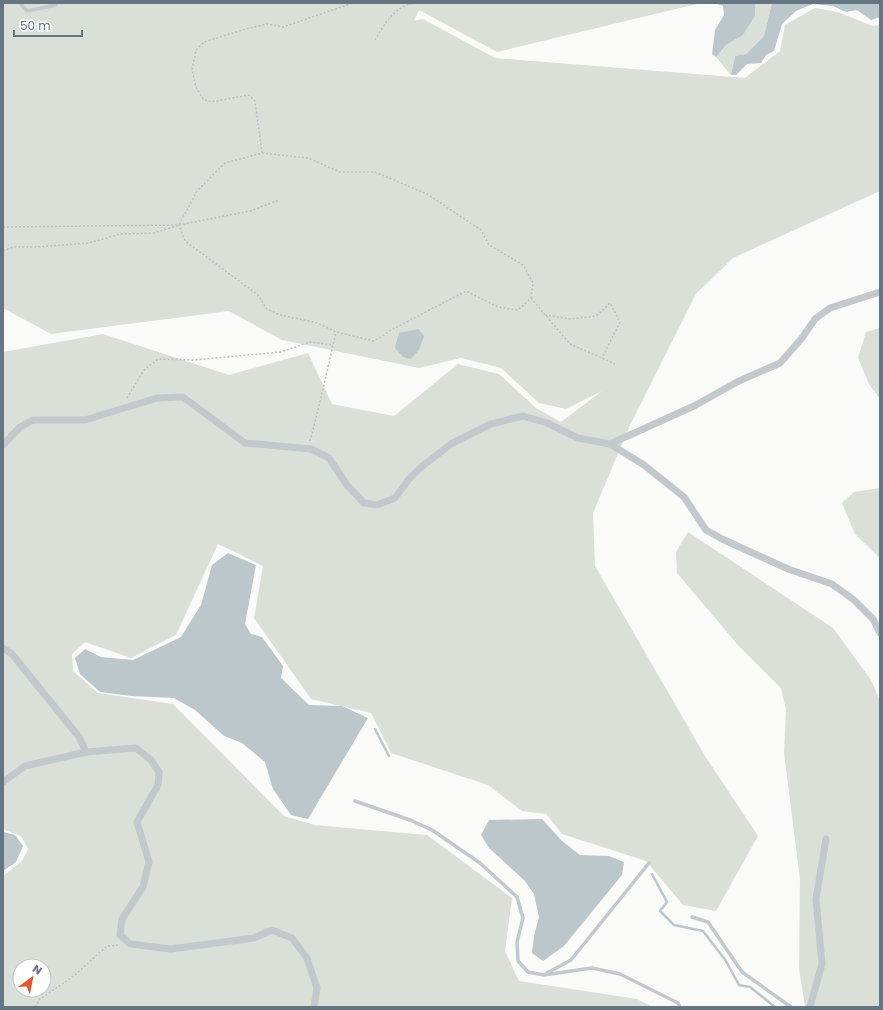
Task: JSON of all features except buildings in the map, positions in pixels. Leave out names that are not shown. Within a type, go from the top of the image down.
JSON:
[{"type":"street","points":[[610,444],[694,406],[739,381],[780,363],[802,338],[815,319],[830,308],[880,292]]},
{"type":"street","points":[[3,445],[20,427],[33,420],[85,420],[157,398],[183,397],[245,443],[311,449],[329,458],[347,485],[364,503],[377,505],[395,498],[409,479],[420,468],[451,444],[492,424],[523,416],[547,423],[578,438],[610,444],[644,465],[684,497],[706,530],[722,539],[788,569],[832,584],[854,600],[873,618],[880,634]]},
{"type":"street","points":[[3,648],[12,654],[80,737],[86,752]]},
{"type":"street","points":[[3,782],[25,766],[86,752],[136,748],[151,760],[159,772],[158,785],[137,822],[149,862],[143,887],[122,919],[120,935],[130,944],[171,949],[254,938],[272,930],[292,938],[307,958],[317,988],[314,1007]]},
{"type":"street","points":[[810,1007],[822,964],[816,899],[826,839]]},
{"type":"lane","points":[[20,3],[27,11],[56,5],[56,3]]},
{"type":"lane","points":[[355,802],[410,820],[432,830],[480,863],[517,897],[523,918],[517,942],[518,961],[528,972],[544,975],[592,968],[620,974],[678,1003],[680,1007]]},
{"type":"lane","points":[[544,975],[571,960],[649,863]]},
{"type":"lane","points":[[692,917],[708,922],[742,972],[791,1007]]},
{"type":"path","points":[[262,153],[255,101],[249,95],[211,102],[203,99],[196,88],[192,70],[196,50],[204,42],[246,29],[267,24],[283,27],[353,3]]},
{"type":"path","points":[[376,40],[386,21],[404,5],[413,3]]},
{"type":"path","points":[[262,153],[308,158],[340,172],[375,172],[427,194],[481,230],[489,246],[523,265],[533,283],[531,298],[518,310],[498,307],[466,292],[392,330],[374,341],[336,332],[318,323],[280,316],[267,308],[258,295],[185,241],[179,225],[197,191],[225,163],[262,153]]},
{"type":"path","points":[[3,251],[13,247],[36,247],[89,243],[120,234],[154,233],[179,225],[250,211],[279,200]]},
{"type":"path","points":[[3,227],[179,225]]},
{"type":"path","points":[[531,298],[570,344],[615,364]]},
{"type":"path","points":[[545,315],[571,320],[596,316],[610,303],[620,322],[602,358]]},
{"type":"path","points":[[311,449],[310,440],[336,332]]},
{"type":"path","points":[[125,408],[126,401],[144,370],[158,359],[194,360],[281,352],[310,342],[333,346]]},
{"type":"path","points":[[35,1007],[40,999],[74,976],[107,946],[130,944]]},
{"type":"shaded area","points":[[3,3],[701,3],[497,52],[419,10],[414,21],[423,19],[495,58],[745,78],[780,51],[785,25],[815,8],[838,12],[872,26],[880,25],[880,191],[733,258],[696,294],[631,423],[593,513],[595,566],[705,756],[758,836],[716,911],[683,905],[646,861],[562,834],[546,814],[522,811],[488,785],[391,753],[371,713],[311,699],[254,618],[263,566],[218,544],[176,635],[131,658],[85,642],[72,654],[73,671],[98,693],[173,704],[284,816],[314,825],[427,835],[512,898],[505,951],[519,981],[637,999],[652,1007],[3,1007],[3,876],[22,861],[28,849],[21,836],[3,829],[3,352],[103,334],[229,375],[308,353],[332,404],[394,416],[458,364],[499,374],[536,408],[561,422],[602,391],[566,409],[539,403],[501,368],[461,358],[419,368],[282,340],[229,311],[51,334],[3,308]]},
{"type":"shaded area","points":[[715,3],[755,3],[755,16],[743,35],[726,45],[716,57],[712,54],[715,30],[724,15],[723,6]]},
{"type":"shaded area","points":[[755,3],[772,3],[764,36],[746,54],[735,56],[731,75],[716,57],[726,45],[743,35],[755,16]]},
{"type":"shaded area","points":[[772,3],[880,3],[880,17],[871,20],[857,10],[846,12],[833,6],[813,4],[796,11],[782,24],[774,51],[766,55],[761,63],[747,64],[736,75],[731,75],[735,56],[746,54],[764,36]]},
{"type":"shaded area","points":[[880,328],[880,399],[869,384],[858,358],[866,332]]},
{"type":"shaded area","points":[[418,329],[424,336],[419,350],[411,359],[403,357],[395,348],[399,333]]},
{"type":"shaded area","points":[[880,488],[880,558],[855,534],[842,503],[854,492]]},
{"type":"shaded area","points":[[688,532],[833,628],[871,680],[880,701],[880,1007],[805,1007],[799,968],[800,879],[784,753],[786,710],[781,688],[737,644],[677,573],[676,552]]},
{"type":"shaded area","points":[[228,553],[256,565],[245,624],[251,634],[262,637],[283,666],[281,678],[309,705],[342,706],[368,718],[308,819],[291,815],[273,789],[265,762],[242,743],[224,736],[195,710],[174,698],[131,696],[100,692],[80,674],[75,658],[85,649],[101,657],[133,660],[181,637],[201,605],[212,565]]},
{"type":"shaded area","points":[[542,819],[562,841],[580,855],[609,856],[624,862],[622,875],[564,946],[543,961],[532,953],[534,936],[539,917],[534,894],[525,881],[489,848],[481,835],[489,820]]},
{"type":"shaded area","points":[[3,832],[15,835],[23,846],[16,862],[3,871]]},
{"type":"waterway","points":[[375,729],[389,756]]},
{"type":"waterway","points":[[652,874],[667,902],[660,911],[674,925],[703,931],[726,961],[739,985],[750,987],[775,1007]]}]
